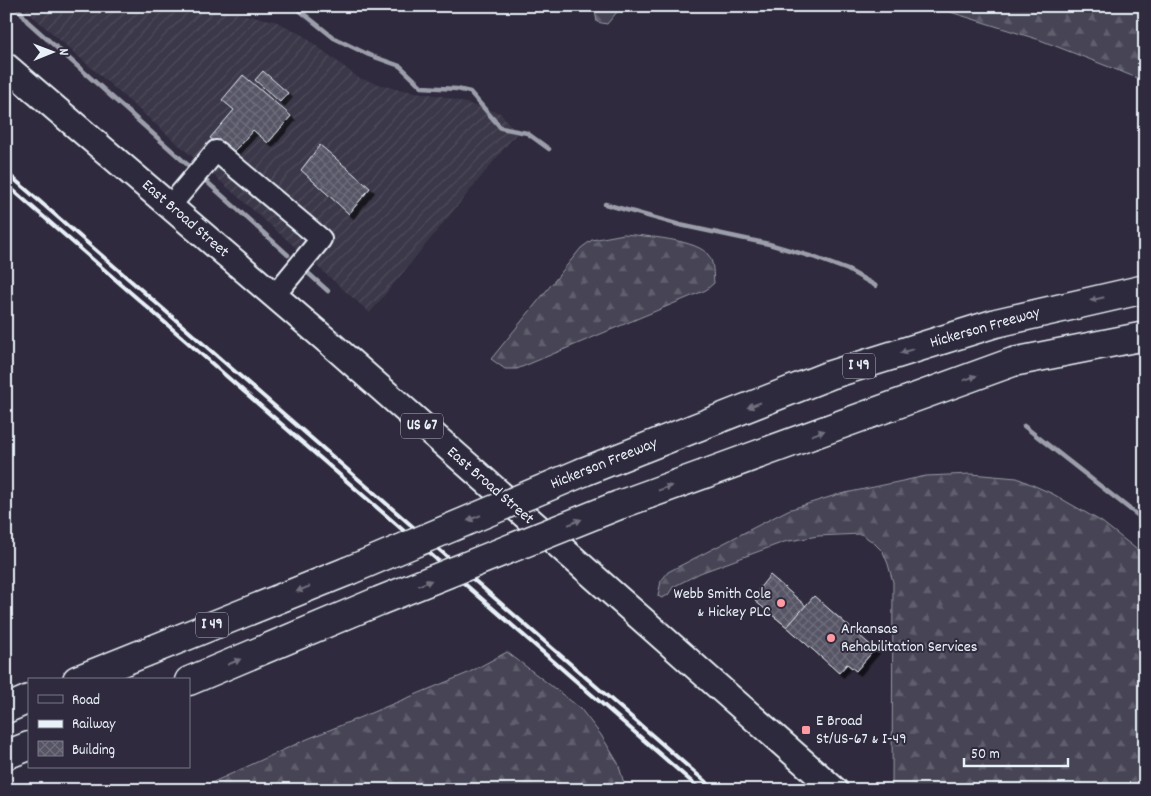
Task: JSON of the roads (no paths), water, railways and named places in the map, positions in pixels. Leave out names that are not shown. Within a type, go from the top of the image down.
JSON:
[{"type":"highway","name":"Hickerson Freeway","points":[[82,678],[348,571],[583,472],[830,375],[996,323],[1145,288]]},
{"type":"highway","points":[[190,681],[379,601],[619,505],[1013,362],[1145,336]]},
{"type":"highway","points":[[73,678],[135,656]]},
{"type":"highway","points":[[6,701],[28,693]]},
{"type":"highway","points":[[6,709],[28,699]]},
{"type":"highway","points":[[6,756],[28,746]]},
{"type":"main road","name":"East Broad Street","points":[[6,66],[274,296],[835,790]]},
{"type":"lane","points":[[170,206],[216,151],[321,239],[274,296]]},
{"type":"waterway","points":[[17,6],[27,21],[189,166]]},
{"type":"waterway","points":[[294,6],[334,38],[369,55],[400,66],[422,87],[457,89],[470,92],[501,128],[527,133],[549,149]]},
{"type":"waterway","points":[[206,181],[288,255]]},
{"type":"waterway","points":[[605,204],[680,225],[769,244],[813,257],[848,270],[876,286]]},
{"type":"waterway","points":[[308,273],[328,291]]},
{"type":"waterway","points":[[1024,426],[1145,521]]},
{"type":"railway","points":[[6,172],[715,790]]},
{"type":"railway","points":[[6,184],[701,790]]},
{"type":"place","name":"Webb Smith Cole & Hickey PLC","points":[[781,603]]},
{"type":"place","name":"Arkansas Rehabilitation Services","points":[[831,638]]},
{"type":"place","name":"E Broad St/US-67 & I-49","points":[[806,730]]}]
